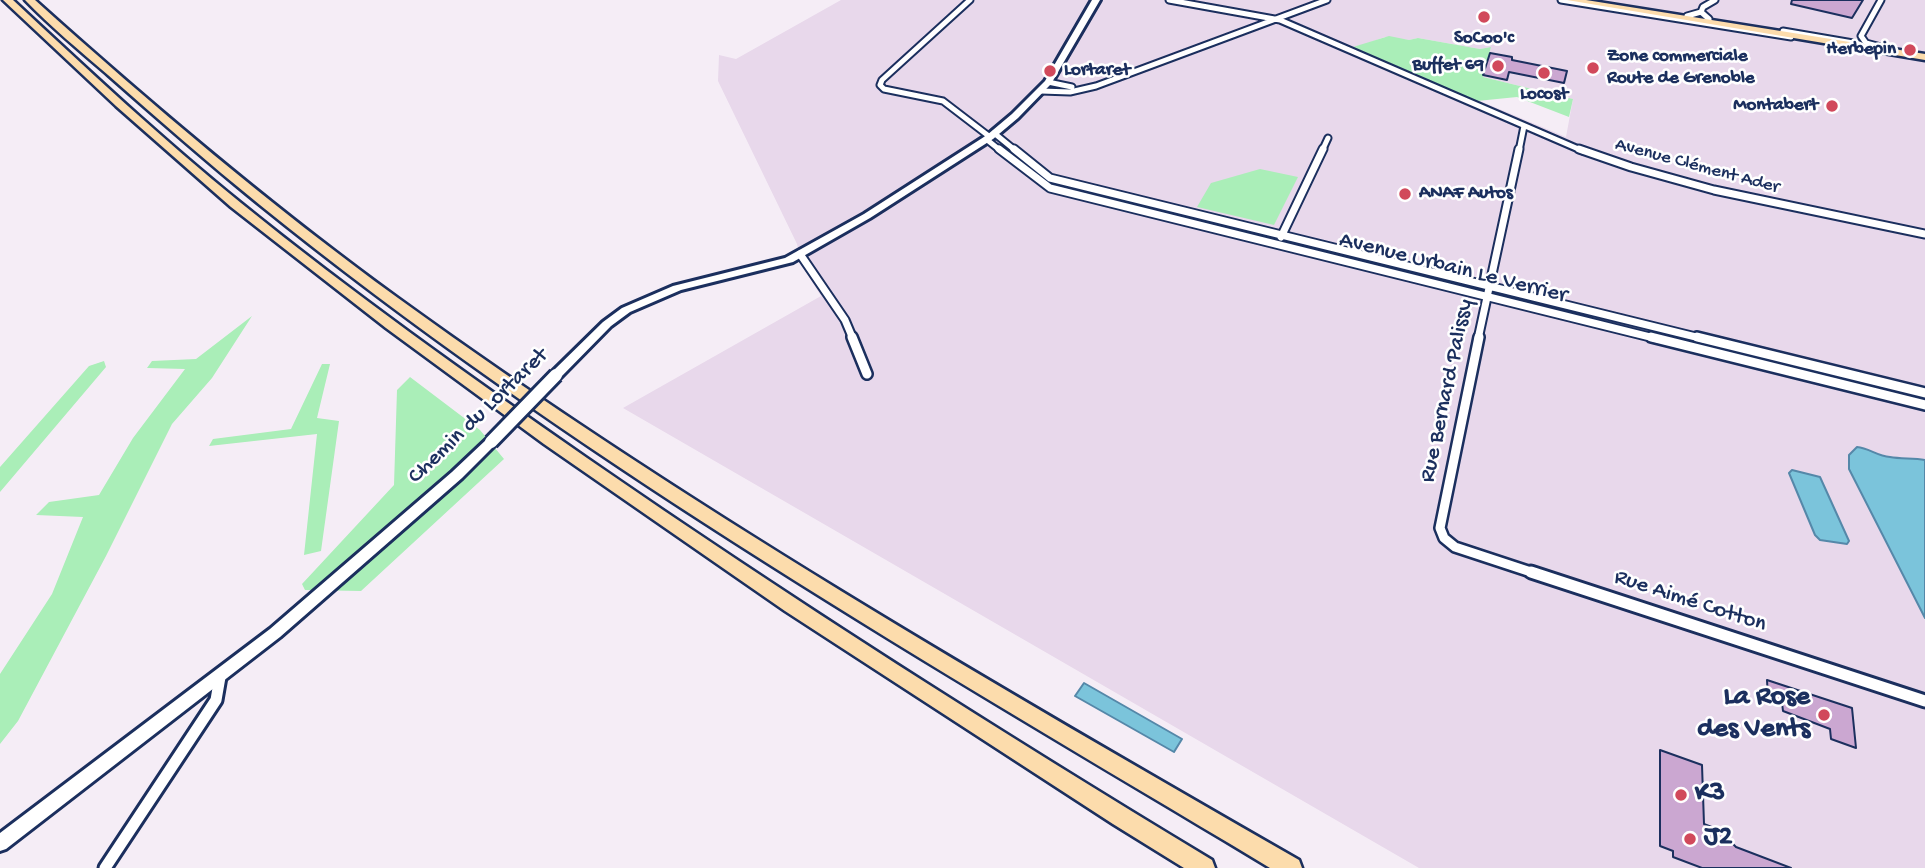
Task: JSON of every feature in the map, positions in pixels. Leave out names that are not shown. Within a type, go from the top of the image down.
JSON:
[{"type":"highway","points":[[8,0],[106,92],[220,192],[350,295],[466,381],[843,642],[963,720],[1204,868]]},
{"type":"highway","points":[[30,0],[229,174],[333,256],[489,369],[751,544],[1050,726],[1291,868]]},
{"type":"main road","name":"Chemin du Lortaret","points":[[0,843],[275,634],[457,475],[607,324],[649,299],[677,288],[771,265],[800,254],[867,216],[990,136],[1041,91],[1096,0]]},
{"type":"main road","points":[[1571,0],[1925,56]]},
{"type":"main road","points":[[1580,0],[1904,54]]},
{"type":"street","points":[[970,0],[882,80],[880,85],[884,89],[943,101],[990,136]]},
{"type":"street","name":"Avenue Clément Ader","points":[[1169,0],[1276,19],[1590,154],[1682,183],[1925,234]]},
{"type":"street","points":[[1041,91],[1078,91],[1327,0]]},
{"type":"street","points":[[1561,0],[1904,54]]},
{"type":"street","points":[[1591,0],[1875,46]]},
{"type":"street","points":[[1687,16],[1701,12],[1703,7],[1714,0]]},
{"type":"street","points":[[1881,0],[1861,36],[1866,43],[1904,54]]},
{"type":"street","points":[[1701,12],[1709,19]]},
{"type":"street","points":[[1048,82],[1080,87],[1105,82]]},
{"type":"street","name":"Rue Bernard Palissy","points":[[1444,541],[1439,534],[1439,522],[1524,126]]},
{"type":"street","name":"Avenue Urbain Le Verrier","points":[[990,136],[1050,178],[1925,393]]},
{"type":"street","name":"Avenue Urbain Le Verrier","points":[[990,136],[1050,188],[1925,405]]},
{"type":"street","points":[[1277,245],[1328,138]]},
{"type":"street","points":[[800,254],[845,320],[867,374]]},
{"type":"street","name":"Rue Aimé Cotton","points":[[1444,541],[1458,548],[1925,701]]},
{"type":"street","points":[[105,868],[216,700],[219,677]]},
{"type":"shaded area","points":[[841,0],[1925,0],[1925,868],[1419,868],[623,408],[821,296],[802,266],[797,244],[718,81],[719,55],[736,59]],"holes":[[[1385,37],[1409,40],[1418,38],[1480,49],[1491,47],[1483,77],[1573,99],[1566,137],[1354,48]]]},
{"type":"green space","points":[[1389,36],[1409,40],[1418,38],[1480,49],[1491,47],[1483,77],[1573,99],[1569,117],[1517,97],[1477,101],[1353,47]]},
{"type":"green space","points":[[1260,169],[1298,177],[1274,225],[1197,207],[1211,183]]},
{"type":"green space","points":[[252,316],[212,378],[172,424],[106,556],[18,721],[0,744],[0,674],[52,594],[83,517],[36,515],[49,502],[99,495],[133,438],[185,369],[147,368],[152,361],[196,359]]},
{"type":"green space","points":[[104,361],[106,367],[0,492],[0,467],[89,366]]},
{"type":"green space","points":[[322,364],[330,364],[317,418],[339,421],[321,551],[304,555],[317,434],[209,446],[213,439],[291,429]]},
{"type":"green space","points":[[410,377],[480,430],[504,459],[361,591],[305,590],[302,584],[394,485],[397,390]]},
{"type":"water","points":[[1857,447],[1885,456],[1925,460],[1925,618],[1849,469],[1849,455]]},
{"type":"water","points":[[1792,470],[1820,477],[1849,541],[1847,544],[1820,540],[1815,535],[1789,473]]},
{"type":"water","points":[[1084,683],[1182,739],[1174,752],[1075,696]]},
{"type":"building","points":[[1792,0],[1863,0],[1852,18],[1791,4]]},
{"type":"building","points":[[1490,53],[1567,71],[1564,83],[1509,72],[1507,80],[1483,75]]},
{"type":"building","name":"La Rose des Vents","points":[[1767,680],[1852,708],[1856,748],[1831,739],[1830,729],[1783,711],[1782,703],[1768,698]]},
{"type":"building","points":[[1660,750],[1702,765],[1704,824],[1719,830],[1736,847],[1791,868],[1702,868],[1673,857],[1673,851],[1660,846]]},
{"type":"place","name":"SoCoo'c","points":[[1484,17]]},
{"type":"place","name":"Herbepin","points":[[1910,50]]},
{"type":"place","name":"Buffet 69","points":[[1498,66]]},
{"type":"place","name":"Zone commerciale Route de Grenoble","points":[[1593,68]]},
{"type":"place","name":"Lortaret","points":[[1050,71]]},
{"type":"place","name":"Locost","points":[[1544,73]]},
{"type":"place","name":"Montabert","points":[[1832,106]]},
{"type":"place","name":"ANAF Autos","points":[[1405,194]]},
{"type":"place","name":"La Rose des Vents","points":[[1824,715]]},
{"type":"place","name":"K3","points":[[1681,795]]},
{"type":"place","name":"J2","points":[[1690,839]]}]
